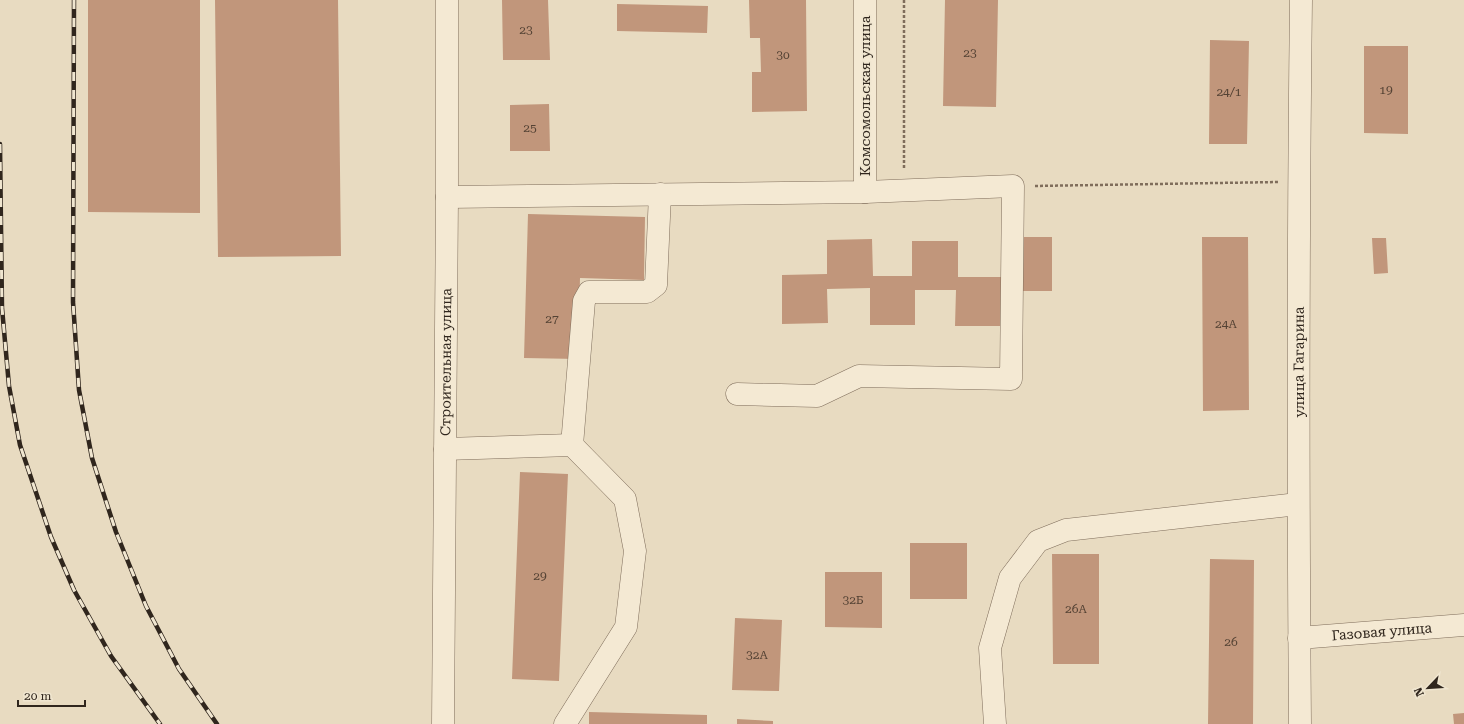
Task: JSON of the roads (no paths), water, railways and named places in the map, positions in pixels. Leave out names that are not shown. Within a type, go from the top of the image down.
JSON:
[{"type":"street","name":"Строительная улица","points":[[443,724],[447,197],[446,0]]},
{"type":"street","name":"Комсомольская улица","points":[[865,0],[865,192]]},
{"type":"street","name":"улица Гагарина","points":[[1300,724],[1298,504],[1301,0]]},
{"type":"street","points":[[447,197],[865,192],[1013,186],[1011,379],[859,376],[817,396],[737,394]]},
{"type":"street","points":[[572,445],[584,301],[589,292],[647,292],[656,285],[660,194]]},
{"type":"street","points":[[445,449],[572,445],[625,499],[635,551],[626,627],[565,724]]},
{"type":"street","points":[[995,724],[990,648],[1010,578],[1038,541],[1066,530],[1298,504]]},
{"type":"street","name":"Газовая улица","points":[[1299,638],[1464,625]]},
{"type":"railway","points":[[74,0],[73,302],[79,390],[92,458],[116,532],[146,606],[179,669],[217,724]]},
{"type":"railway","points":[[0,144],[2,308],[9,386],[20,445],[51,537],[74,590],[111,656],[160,724]]}]
